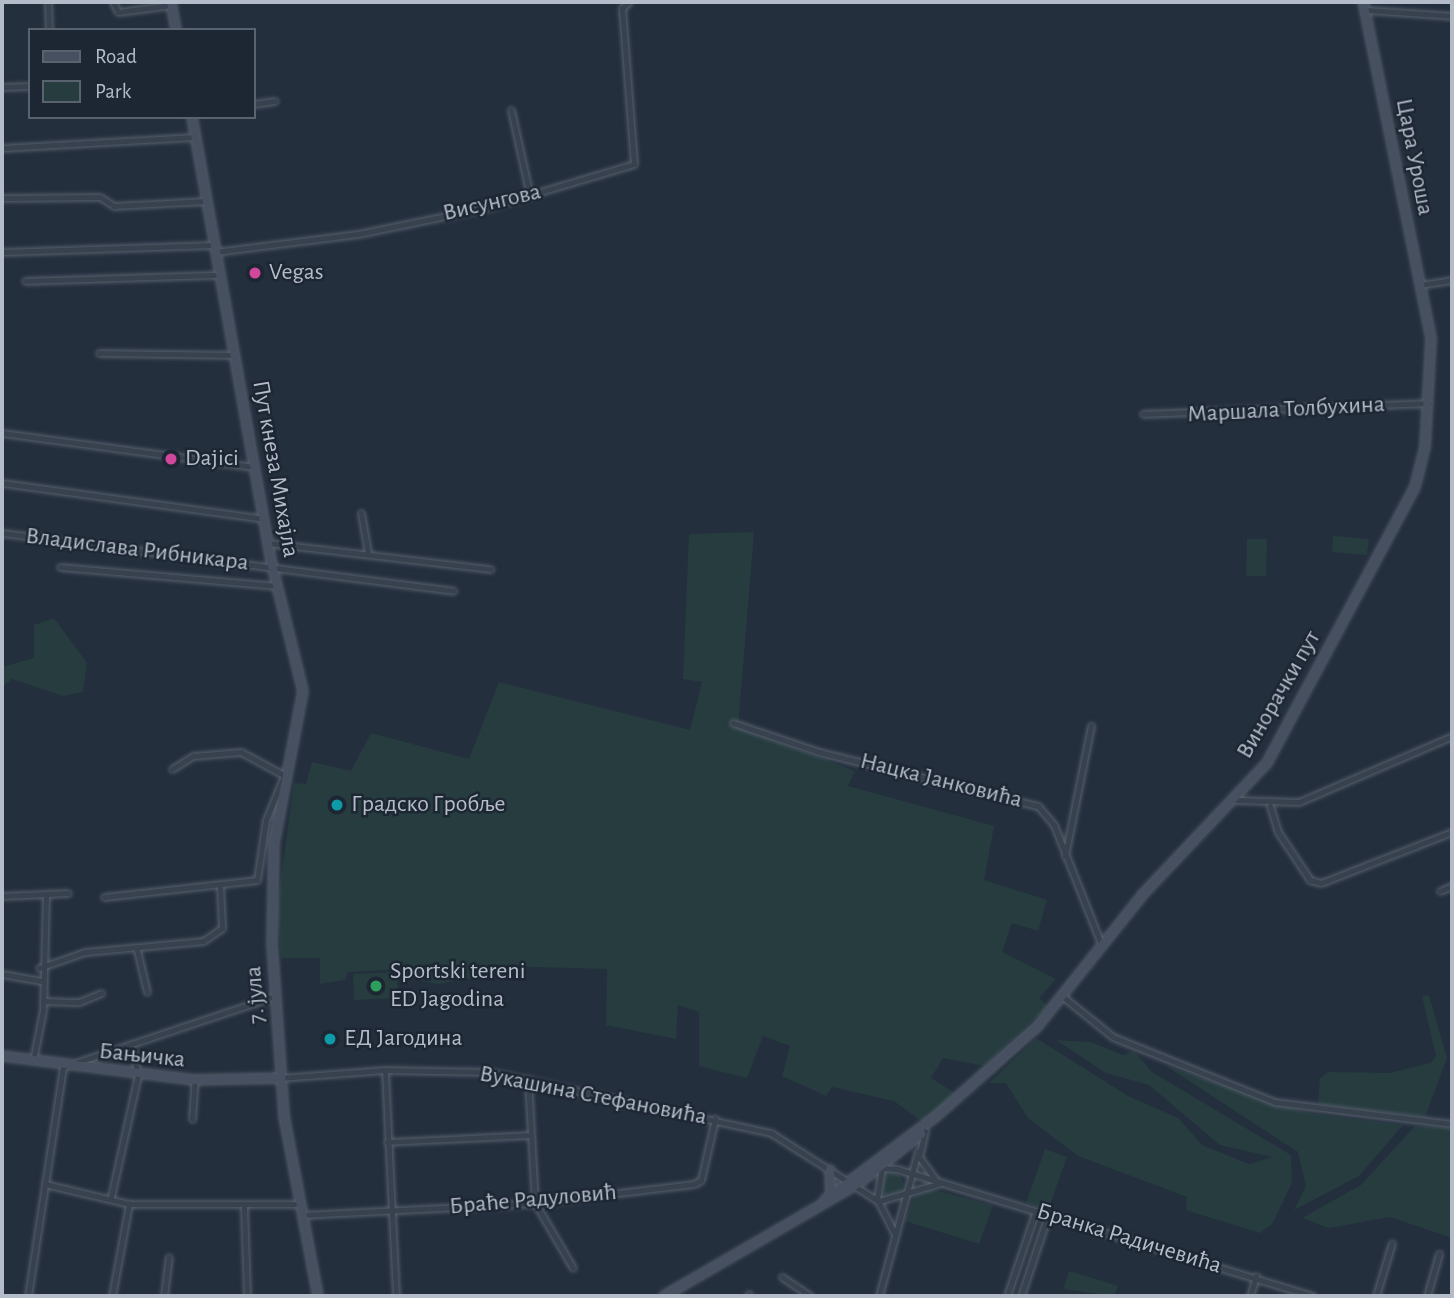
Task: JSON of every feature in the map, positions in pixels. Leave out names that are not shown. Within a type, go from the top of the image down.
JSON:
[{"type":"street","points":[[48,2],[49,28]]},
{"type":"street","points":[[113,2],[118,12],[171,3],[176,28]]},
{"type":"street","name":"Висунгова","points":[[2,252],[215,249],[358,234],[530,195],[634,164],[622,8],[629,2]]},
{"type":"street","points":[[1364,6],[1452,16]]},
{"type":"street","name":"Цара Уроша","points":[[1364,6],[1431,338],[1429,404]]},
{"type":"street","points":[[2,87],[28,86]]},
{"type":"street","points":[[256,104],[275,101]]},
{"type":"street","points":[[511,110],[530,195]]},
{"type":"street","name":"Пут кнеза Михајла","points":[[192,119],[272,565],[303,692]]},
{"type":"street","points":[[2,148],[195,136]]},
{"type":"street","points":[[2,198],[100,197],[114,206],[206,201]]},
{"type":"street","points":[[25,281],[219,275]]},
{"type":"street","points":[[1420,285],[1452,280]]},
{"type":"street","points":[[99,353],[234,355]]},
{"type":"street","name":"Маршала Толбухина","points":[[1143,414],[1429,404]]},
{"type":"street","name":"Винорачки пут","points":[[934,1118],[1037,1027],[1102,946],[1267,763],[1408,502],[1425,447],[1429,404]]},
{"type":"street","points":[[2,433],[254,467]]},
{"type":"street","points":[[2,483],[264,519]]},
{"type":"street","points":[[361,513],[368,552]]},
{"type":"street","name":"Владислава Рибникара","points":[[2,533],[272,565],[453,591]]},
{"type":"street","points":[[268,543],[368,552],[490,569]]},
{"type":"street","points":[[60,567],[277,586]]},
{"type":"street","name":"7. јула","points":[[303,692],[273,858],[275,996],[281,1078],[300,1204],[318,1296]]},
{"type":"street","name":"Нацка Јанковића","points":[[733,723],[818,752],[1038,806],[1054,824],[1102,946]]},
{"type":"street","points":[[1065,856],[1091,726]]},
{"type":"street","points":[[1236,800],[1270,806],[1313,797],[1452,736]]},
{"type":"street","points":[[104,897],[257,880],[266,820],[287,777],[242,752],[193,756],[172,769]]},
{"type":"street","points":[[1270,806],[1278,832],[1310,880],[1321,883],[1452,831]]},
{"type":"street","points":[[39,968],[85,952],[196,944],[222,928],[220,886]]},
{"type":"street","points":[[1440,891],[1452,886]]},
{"type":"street","points":[[2,896],[68,893]]},
{"type":"street","points":[[33,1061],[43,1002],[39,968],[46,895]]},
{"type":"street","points":[[137,950],[147,992]]},
{"type":"street","points":[[2,974],[41,981]]},
{"type":"street","points":[[43,1002],[79,1002],[101,993]]},
{"type":"street","points":[[28,1296],[63,1067],[275,996]]},
{"type":"street","points":[[1062,996],[1113,1037],[1275,1102],[1452,1124]]},
{"type":"street","points":[[111,1197],[138,1074],[131,1044]]},
{"type":"street","name":"Бањичка","points":[[2,1056],[63,1067],[195,1080],[281,1078]]},
{"type":"street","points":[[385,1070],[396,1296]]},
{"type":"street","name":"Вукашина Стефановића","points":[[281,1078],[385,1070],[528,1079],[715,1119],[779,1136],[846,1183],[878,1201]]},
{"type":"street","points":[[528,1079],[529,1135],[535,1203],[573,1268]]},
{"type":"street","points":[[192,1119],[195,1080]]},
{"type":"street","points":[[833,1195],[846,1183],[882,1168],[925,1131],[934,1118]]},
{"type":"street","points":[[664,1296],[833,1195],[934,1118]]},
{"type":"street","name":"Браће Радуловић","points":[[302,1215],[535,1203],[697,1183],[715,1119]]},
{"type":"street","points":[[879,1296],[894,1233],[925,1131]]},
{"type":"street","points":[[387,1142],[529,1135]]},
{"type":"street","points":[[894,1233],[878,1201],[875,1183],[895,1150]]},
{"type":"street","points":[[878,1201],[941,1182],[918,1151]]},
{"type":"street","points":[[863,1171],[882,1168]]},
{"type":"street","name":"Бранка Радичевића","points":[[882,1168],[912,1173],[1255,1276],[1313,1296]]},
{"type":"street","points":[[897,1169],[907,1192]]},
{"type":"street","points":[[830,1170],[833,1195]]},
{"type":"street","points":[[45,1184],[111,1197],[129,1204],[244,1208],[300,1204]]},
{"type":"street","points":[[112,1296],[129,1204]]},
{"type":"street","points":[[244,1208],[247,1296]]},
{"type":"street","points":[[1007,1296],[1036,1211]]},
{"type":"street","points":[[1021,1296],[1048,1215]]},
{"type":"street","points":[[1376,1296],[1392,1243]]},
{"type":"street","points":[[1427,1296],[1439,1254]]},
{"type":"street","points":[[163,1296],[169,1257]]},
{"type":"street","points":[[1250,1296],[1255,1276]]},
{"type":"street","points":[[782,1277],[810,1296]]},
{"type":"green space","points":[[754,532],[738,727],[855,771],[848,786],[994,826],[984,880],[1047,900],[1038,931],[1012,923],[1002,952],[1056,979],[1039,998],[1048,1006],[984,1066],[943,1058],[931,1078],[955,1093],[923,1122],[894,1101],[832,1087],[826,1096],[782,1076],[790,1046],[763,1036],[747,1078],[699,1066],[699,1012],[678,1005],[676,1039],[606,1025],[607,969],[498,966],[497,974],[437,984],[404,977],[402,969],[348,972],[345,980],[320,984],[320,958],[281,958],[277,907],[294,783],[306,784],[312,762],[351,771],[371,733],[469,759],[499,682],[690,730],[702,682],[683,679],[689,534]]},
{"type":"green space","points":[[1333,536],[1369,539],[1367,555],[1332,552]]},
{"type":"green space","points":[[1247,539],[1267,539],[1266,576],[1246,576]]},
{"type":"green space","points":[[54,618],[87,663],[83,692],[63,696],[12,679],[2,687],[2,667],[34,658],[34,625]]},
{"type":"green space","name":"Sportski tereni ED Jagodina","points":[[397,972],[398,998],[354,1000],[353,974]]},
{"type":"green space","points":[[1429,995],[1447,1058],[1425,1117],[1318,1104],[1320,1078],[1328,1072],[1389,1073],[1431,1063],[1436,1056],[1422,996]]},
{"type":"green space","points":[[1036,1038],[1128,1096],[1178,1118],[1202,1145],[1249,1164],[1272,1157],[1220,1145],[1149,1085],[1106,1073],[1056,1040],[1090,1042],[1123,1055],[1134,1051],[1152,1072],[1291,1155],[1292,1183],[1272,1224],[1260,1233],[1186,1210],[1187,1197],[1078,1156],[1028,1118],[1006,1083],[989,1083]]},
{"type":"green space","points":[[1166,1066],[1307,1113],[1403,1125],[1359,1176],[1294,1210],[1306,1186],[1298,1152]]},
{"type":"green space","points":[[1415,1126],[1452,1128],[1452,1238],[1390,1217],[1329,1228],[1302,1218],[1361,1185]]},
{"type":"green space","points":[[1045,1149],[1067,1157],[1048,1210],[1026,1203]]},
{"type":"green space","points":[[891,1172],[900,1175],[903,1184],[900,1193],[891,1196],[882,1193],[879,1184],[882,1175]]},
{"type":"green space","points":[[930,1189],[993,1205],[979,1244],[905,1221],[914,1197]]},
{"type":"green space","points":[[1069,1271],[1118,1286],[1114,1296],[1063,1289]]},
{"type":"place","name":"Vegas","points":[[255,273]]},
{"type":"place","name":"Dajici","points":[[171,459]]},
{"type":"place","name":"Градско Гробље","points":[[337,805]]},
{"type":"place","name":"Sportski tereni ED Jagodina","points":[[376,986]]},
{"type":"place","name":"ЕД Јагодина","points":[[330,1039]]}]
